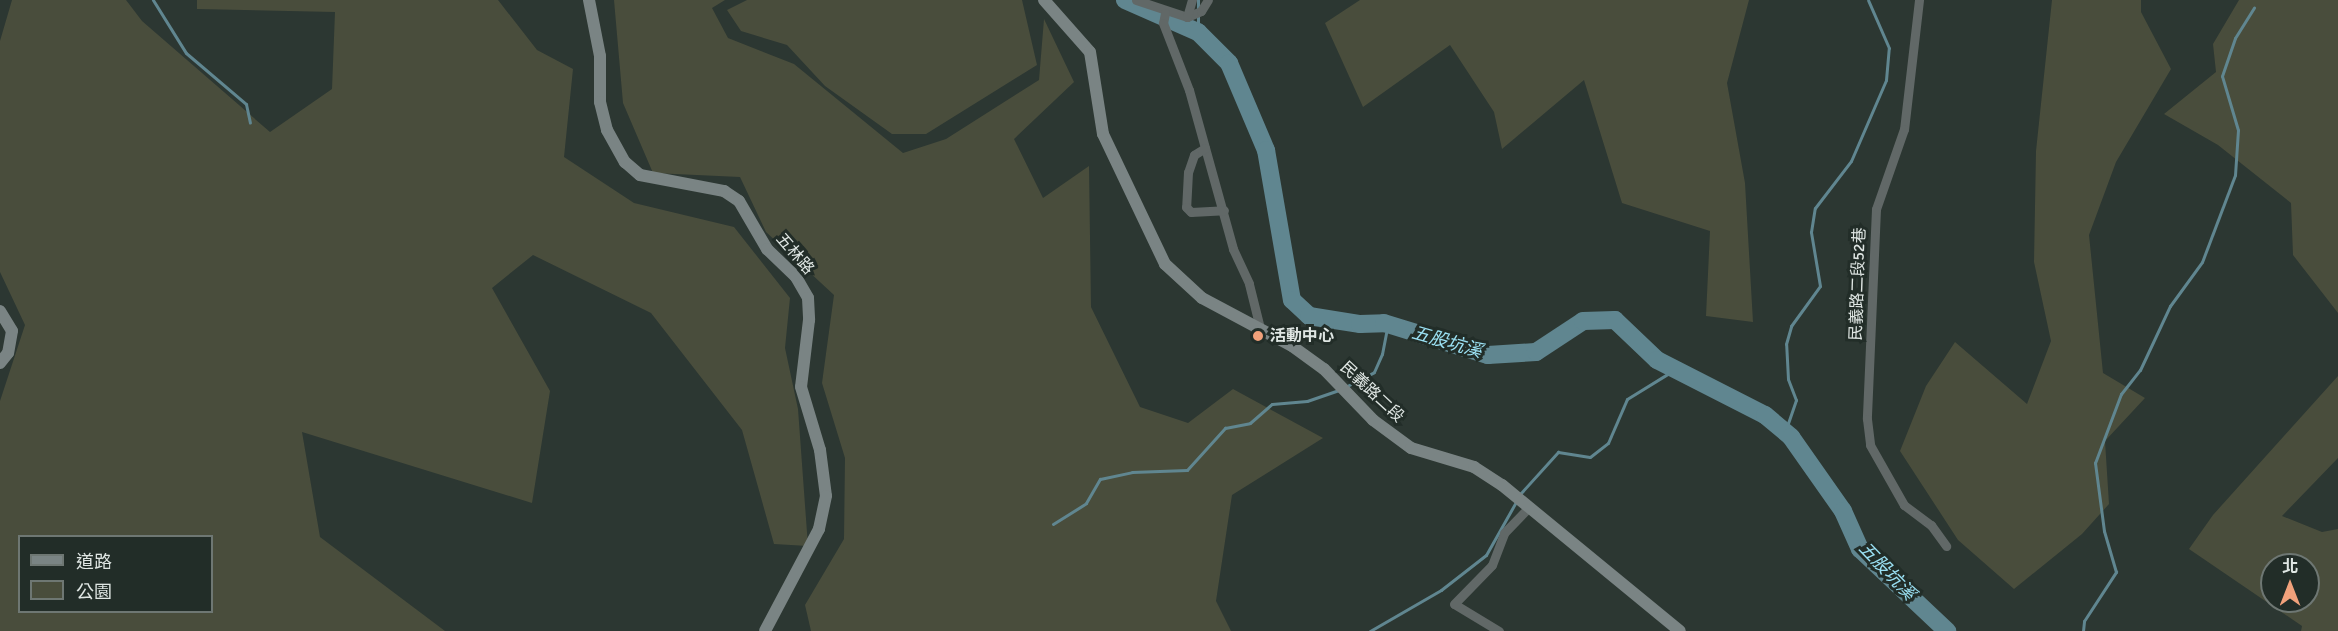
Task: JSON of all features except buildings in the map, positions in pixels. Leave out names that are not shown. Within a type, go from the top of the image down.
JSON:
[{"type":"main road","name":"五林路","points":[[589,0],[600,56],[600,102],[607,130],[625,162],[640,175],[724,191],[739,201],[767,249],[796,277],[808,298],[801,387],[820,450],[826,496],[819,529],[774,609],[765,631]]},
{"type":"main road","name":"民義路二段","points":[[1044,0],[1090,51],[1102,134],[1165,264],[1202,298],[1292,346],[1338,384],[1373,420],[1411,448],[1474,467],[1513,494],[1680,631]]},
{"type":"main road","points":[[0,311],[12,331],[8,353],[0,363]]},
{"type":"street","points":[[1136,0],[1165,13],[1187,17],[1201,11],[1208,0]]},
{"type":"street","points":[[1187,17],[1192,0]]},
{"type":"street","name":"民義路二段52巷","points":[[1919,0],[1904,129],[1876,208],[1868,419],[1870,445],[1904,506],[1931,525],[1946,546]]},
{"type":"street","points":[[1165,13],[1163,23],[1189,90],[1260,328]]},
{"type":"street","points":[[1205,148],[1194,155],[1188,172],[1186,207],[1191,212],[1199,208],[1224,210]]},
{"type":"street","points":[[1498,631],[1454,604],[1492,565],[1504,533],[1527,504]]},
{"type":"green space","points":[[12,0],[126,0],[142,21],[270,132],[332,89],[335,12],[197,9],[197,0],[498,0],[537,50],[573,69],[564,157],[634,203],[734,227],[790,298],[785,348],[798,409],[808,546],[774,544],[742,430],[651,313],[533,255],[492,288],[550,391],[532,503],[302,432],[320,537],[445,631],[0,631],[0,401],[25,325],[0,272],[0,41]]},
{"type":"green space","points":[[614,0],[725,0],[712,8],[728,38],[794,64],[903,153],[946,139],[1039,80],[1044,19],[1074,82],[1014,139],[1043,198],[1089,166],[1091,307],[1140,407],[1188,423],[1233,389],[1323,438],[1232,495],[1216,601],[1231,631],[811,631],[805,605],[844,539],[845,458],[822,383],[834,295],[766,232],[740,177],[653,173],[623,103]]},
{"type":"green space","points":[[747,0],[1022,0],[1037,65],[926,134],[892,134],[825,86],[787,45],[741,31],[727,10]]},
{"type":"green space","points":[[1360,0],[1749,0],[1727,83],[1745,183],[1753,322],[1706,316],[1710,231],[1622,203],[1584,80],[1502,149],[1494,112],[1450,45],[1363,107],[1325,23]]},
{"type":"green space","points":[[2052,0],[2141,0],[2141,12],[2171,69],[2116,162],[2089,235],[2103,373],[2145,398],[2105,441],[2109,504],[2082,534],[2014,589],[1958,540],[1900,451],[1926,386],[1955,342],[2027,404],[2051,341],[2034,262],[2036,151]]},
{"type":"green space","points":[[2239,0],[2338,0],[2338,313],[2293,255],[2291,203],[2218,145],[2164,114],[2216,72],[2213,44]]},
{"type":"green space","points":[[2338,376],[2338,458],[2282,516],[2322,532],[2338,529],[2338,631],[2301,631],[2302,626],[2283,613],[2320,613],[2320,553],[2260,553],[2260,597],[2189,549],[2213,515]]},
{"type":"waterway","points":[[153,0],[186,53],[246,104],[250,123]]},
{"type":"waterway","name":"五股坑溪","points":[[1125,0],[1198,32],[1229,63],[1266,150],[1292,300],[1309,316],[1360,324],[1384,323],[1488,355],[1536,352],[1583,321],[1615,320],[1657,360],[1765,415],[1791,437],[1843,511],[1860,549],[1947,631]]},
{"type":"waterway","points":[[1198,0],[1198,32]]},
{"type":"waterway","points":[[1785,432],[1796,400],[1788,379],[1786,344],[1791,326],[1820,286],[1811,232],[1815,208],[1851,161],[1886,80],[1889,48],[1868,0]]},
{"type":"waterway","points":[[2083,631],[2084,621],[2116,572],[2104,531],[2095,463],[2121,394],[2140,370],[2170,306],[2202,262],[2235,175],[2238,130],[2222,76],[2235,38],[2254,8]]},
{"type":"waterway","points":[[1347,386],[1374,372],[1382,354],[1388,324]]},
{"type":"waterway","points":[[1520,494],[1558,452],[1590,457],[1608,443],[1627,399],[1674,370]]},
{"type":"waterway","points":[[1053,524],[1086,503],[1100,479],[1132,472],[1187,470],[1225,428],[1250,423],[1272,404],[1307,401],[1341,389]]},
{"type":"waterway","points":[[1370,631],[1441,590],[1486,555],[1517,500]]},
{"type":"place","name":"活動中心","points":[[1258,336]]}]
